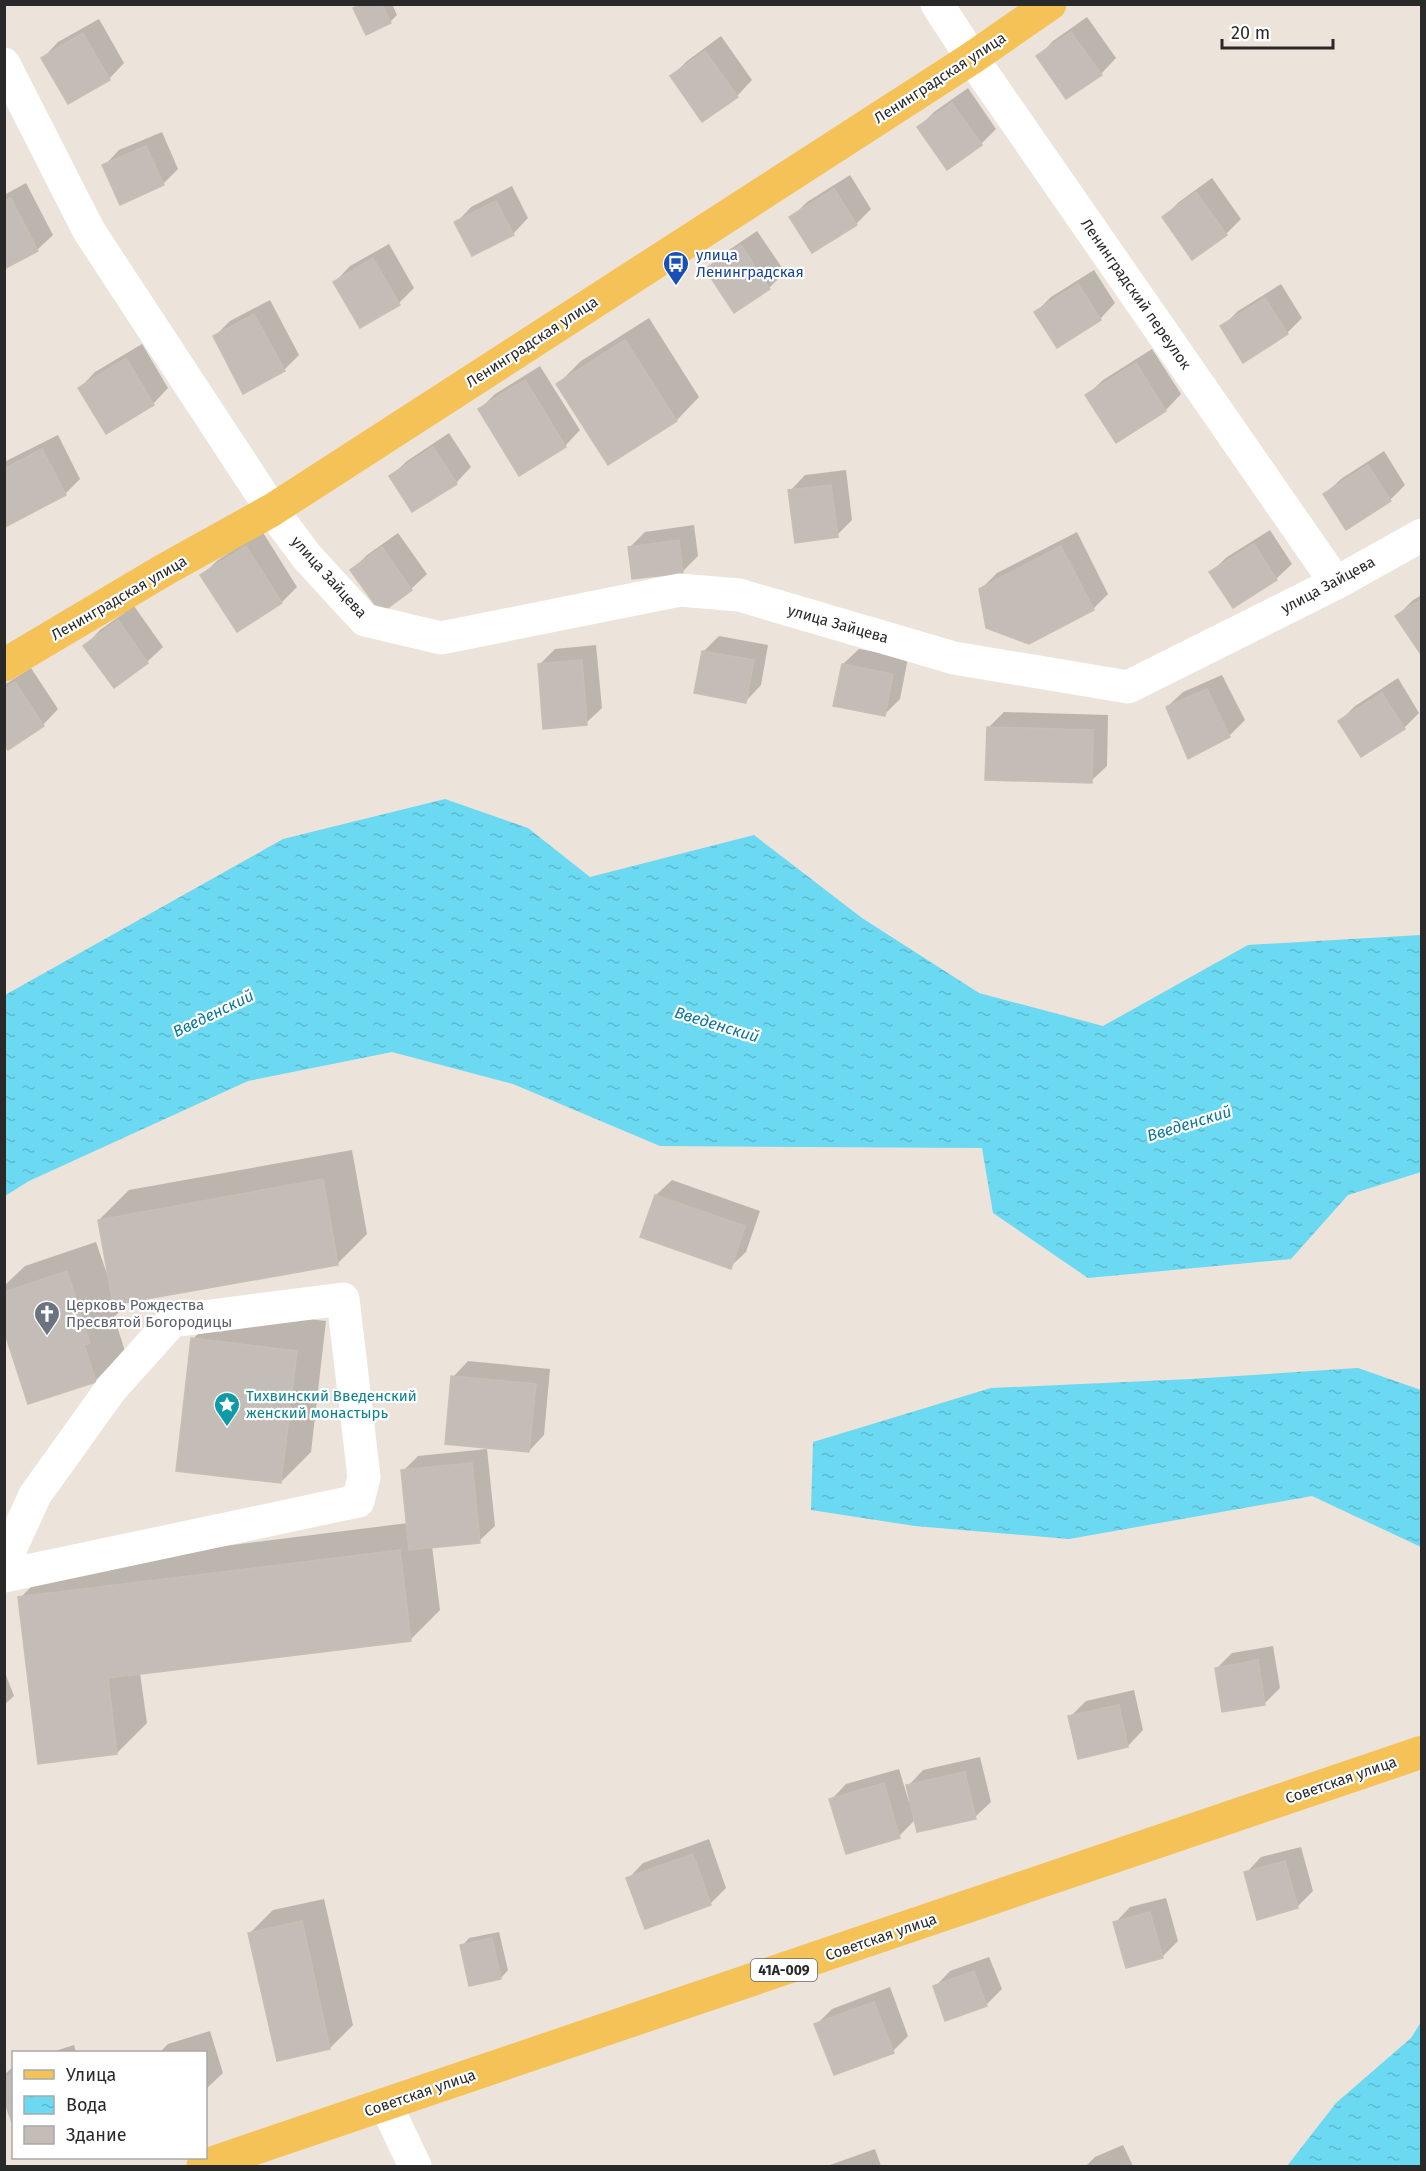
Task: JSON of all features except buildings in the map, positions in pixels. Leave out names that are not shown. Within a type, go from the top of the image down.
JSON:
[{"type":"main road","name":"Ленинградская улица","points":[[4,665],[272,510],[972,58],[1050,4]]},
{"type":"main road","name":"Советская улица","points":[[203,2166],[1422,1752]]},
{"type":"street","name":"Ленинградский переулок","points":[[937,4],[972,58],[1336,583]]},
{"type":"street","name":"улица Зайцева","points":[[4,64],[89,231],[272,510],[307,557],[365,620],[441,638],[680,590],[739,595],[954,658],[1128,687],[1336,583],[1422,535]]},
{"type":"street","points":[[4,1563],[35,1495],[111,1389],[172,1321],[343,1299],[364,1477],[358,1501],[4,1576]]},
{"type":"street","points":[[386,2105],[415,2166]]},
{"type":"water","name":"Введенский","points":[[445,799],[528,828],[590,877],[754,835],[862,918],[979,993],[1103,1026],[1248,945],[1421,935],[1421,1172],[1348,1195],[1291,1259],[1088,1278],[993,1213],[982,1148],[660,1146],[513,1084],[392,1052],[248,1081],[29,1181],[5,1196],[5,995],[283,839]]},
{"type":"water","points":[[1358,1368],[1421,1390],[1421,1547],[1312,1496],[1069,1539],[915,1526],[811,1510],[813,1442],[991,1388],[1191,1379]]},
{"type":"water","points":[[1421,2022],[1421,2166],[1287,2166],[1336,2103],[1411,2038]]},
{"type":"place","name":"улица Ленинградская","points":[[676,287]]},
{"type":"place","name":"Церковь Рождества Пресвятой Богородицы","points":[[47,1337]]},
{"type":"place","name":"Тихвинский Введенский женский монастырь","points":[[227,1428]]}]
